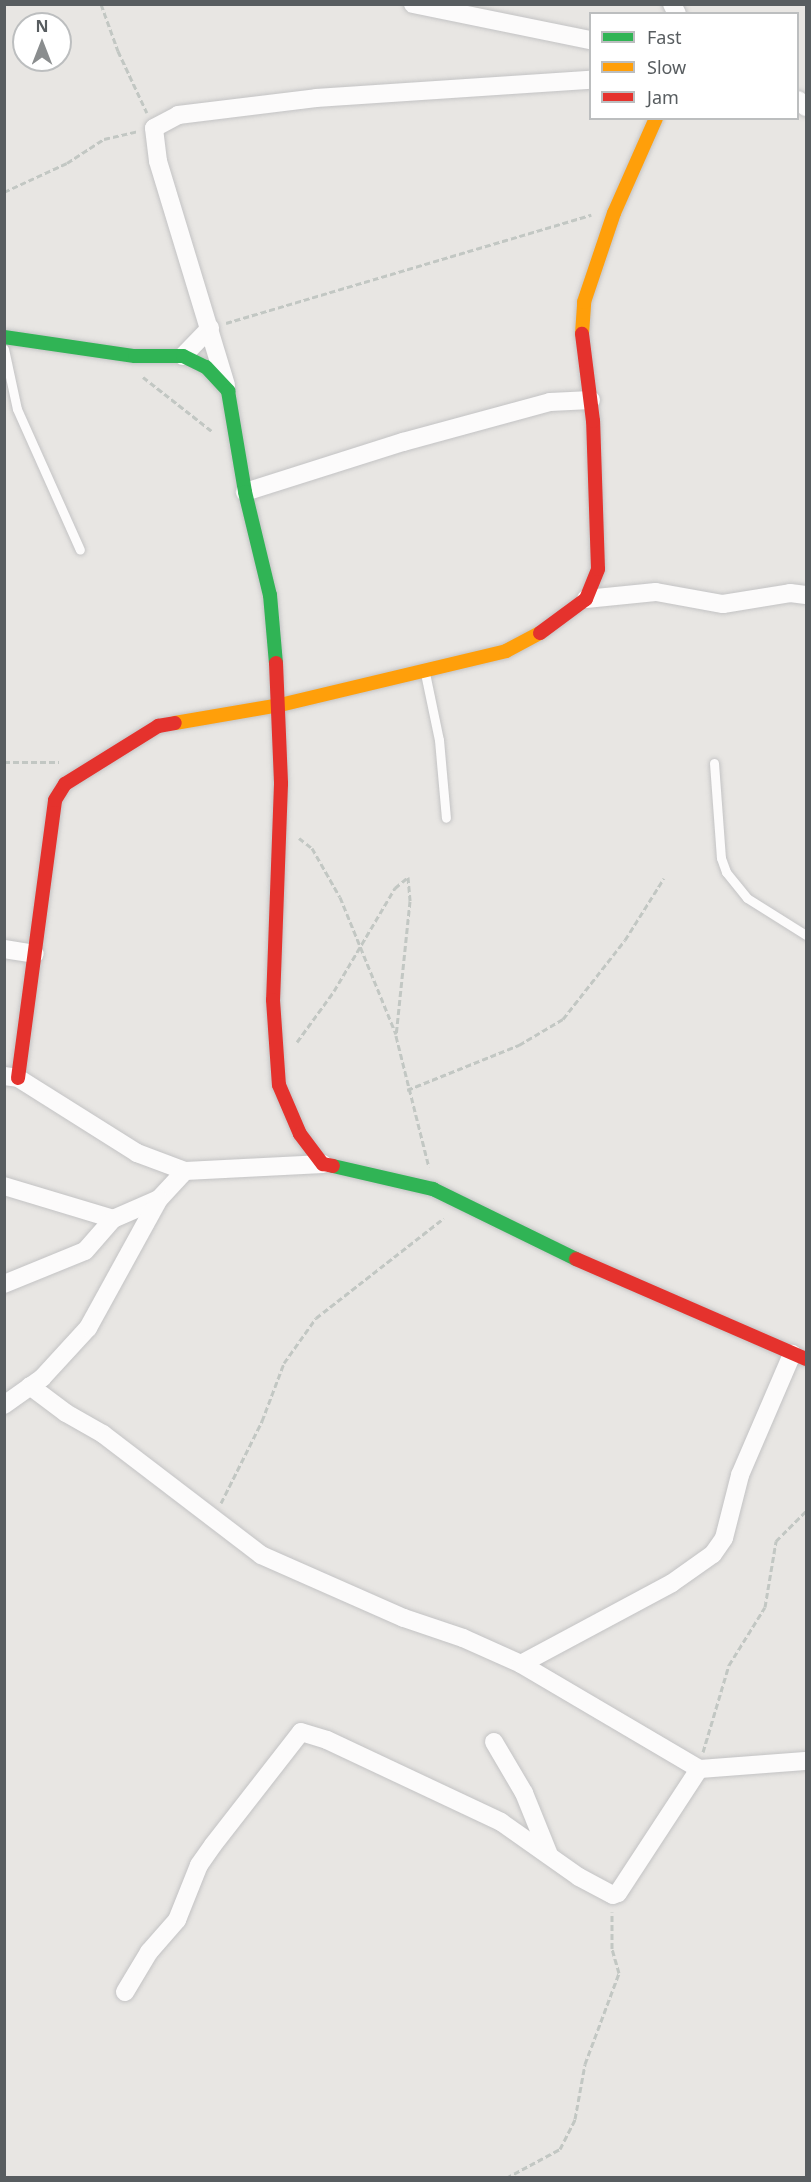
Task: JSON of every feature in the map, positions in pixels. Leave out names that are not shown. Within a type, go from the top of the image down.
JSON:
[{"type":"street","points":[[414,4],[589,40]]},
{"type":"street","points":[[323,1164],[300,1134],[279,1085],[277,1071],[273,1000],[281,784],[280,705],[270,595],[245,492],[228,392],[161,171],[154,128],[178,115],[316,98],[589,80]]},
{"type":"street","points":[[586,599],[598,569],[591,400],[582,330],[584,302],[614,213],[655,120]]},
{"type":"street","points":[[183,356],[210,328]]},
{"type":"street","points":[[4,337],[135,356],[183,356],[206,367],[228,392]]},
{"type":"street","points":[[245,492],[403,442],[550,402],[591,400]]},
{"type":"street","points":[[521,1664],[672,1583],[713,1554],[724,1538],[740,1475],[799,1356],[463,1205],[433,1189],[323,1164],[185,1171],[137,1153],[11,1077],[35,954],[55,800],[65,784],[158,726],[280,705],[424,668],[490,656],[529,641],[586,599],[647,592],[723,604],[790,593],[807,595]]},
{"type":"street","points":[[4,949],[35,954]]},
{"type":"street","points":[[4,1405],[30,1386],[88,1328],[159,1199],[185,1171]]},
{"type":"street","points":[[4,1186],[113,1219]]},
{"type":"street","points":[[4,1284],[85,1251],[113,1219],[159,1199]]},
{"type":"street","points":[[30,1386],[214,1518],[237,1540],[302,1575],[521,1664],[699,1769],[807,1761]]},
{"type":"street","points":[[125,1992],[149,1952],[177,1920],[199,1866],[213,1845],[301,1732],[327,1740],[501,1822],[613,1895],[618,1893],[699,1769]]},
{"type":"street","points":[[494,1742],[524,1793],[549,1855]]},
{"type":"lane","points":[[4,349],[17,409],[80,550]]},
{"type":"lane","points":[[424,668],[439,740],[446,818]]},
{"type":"lane","points":[[714,763],[726,872],[747,898],[807,935]]},
{"type":"path","points":[[4,192],[67,163],[104,138],[154,128],[118,51],[101,4]]},
{"type":"path","points":[[210,328],[590,215],[614,213]]},
{"type":"path","points":[[136,371],[238,450]]},
{"type":"path","points":[[4,762],[69,762]]},
{"type":"path","points":[[296,836],[312,848],[340,897],[357,946],[396,1036],[407,1090],[424,1134],[433,1189]]},
{"type":"path","points":[[277,1071],[334,991],[357,946],[395,888],[408,877],[410,901],[396,1036]]},
{"type":"path","points":[[407,1090],[519,1045],[562,1019],[625,940],[664,878]]},
{"type":"path","points":[[214,1518],[262,1421],[284,1363],[316,1318],[357,1282],[463,1205]]},
{"type":"path","points":[[699,1769],[729,1665],[765,1607],[776,1541],[807,1511]]},
{"type":"path","points":[[506,2178],[560,2149],[575,2119],[585,2064],[619,1973],[610,1936],[613,1895]]},
{"type":"traffic: fast","points":[[4,337],[135,356],[183,356],[206,367],[228,391],[245,492],[270,595],[276,663]]},
{"type":"traffic: fast","points":[[333,1166],[433,1189],[576,1259]]},
{"type":"traffic: slow","points":[[582,334],[584,302],[614,213],[655,120]]},
{"type":"traffic: slow","points":[[175,723],[280,705],[506,651],[540,633]]},
{"type":"traffic: jam","points":[[540,633],[586,599],[598,569],[593,421],[582,334]]},
{"type":"traffic: jam","points":[[276,663],[281,784],[273,1000],[279,1085],[300,1134],[323,1164],[333,1166]]},
{"type":"traffic: jam","points":[[18,1078],[55,800],[65,784],[158,726],[175,723]]},
{"type":"traffic: jam","points":[[576,1259],[806,1359]]}]
